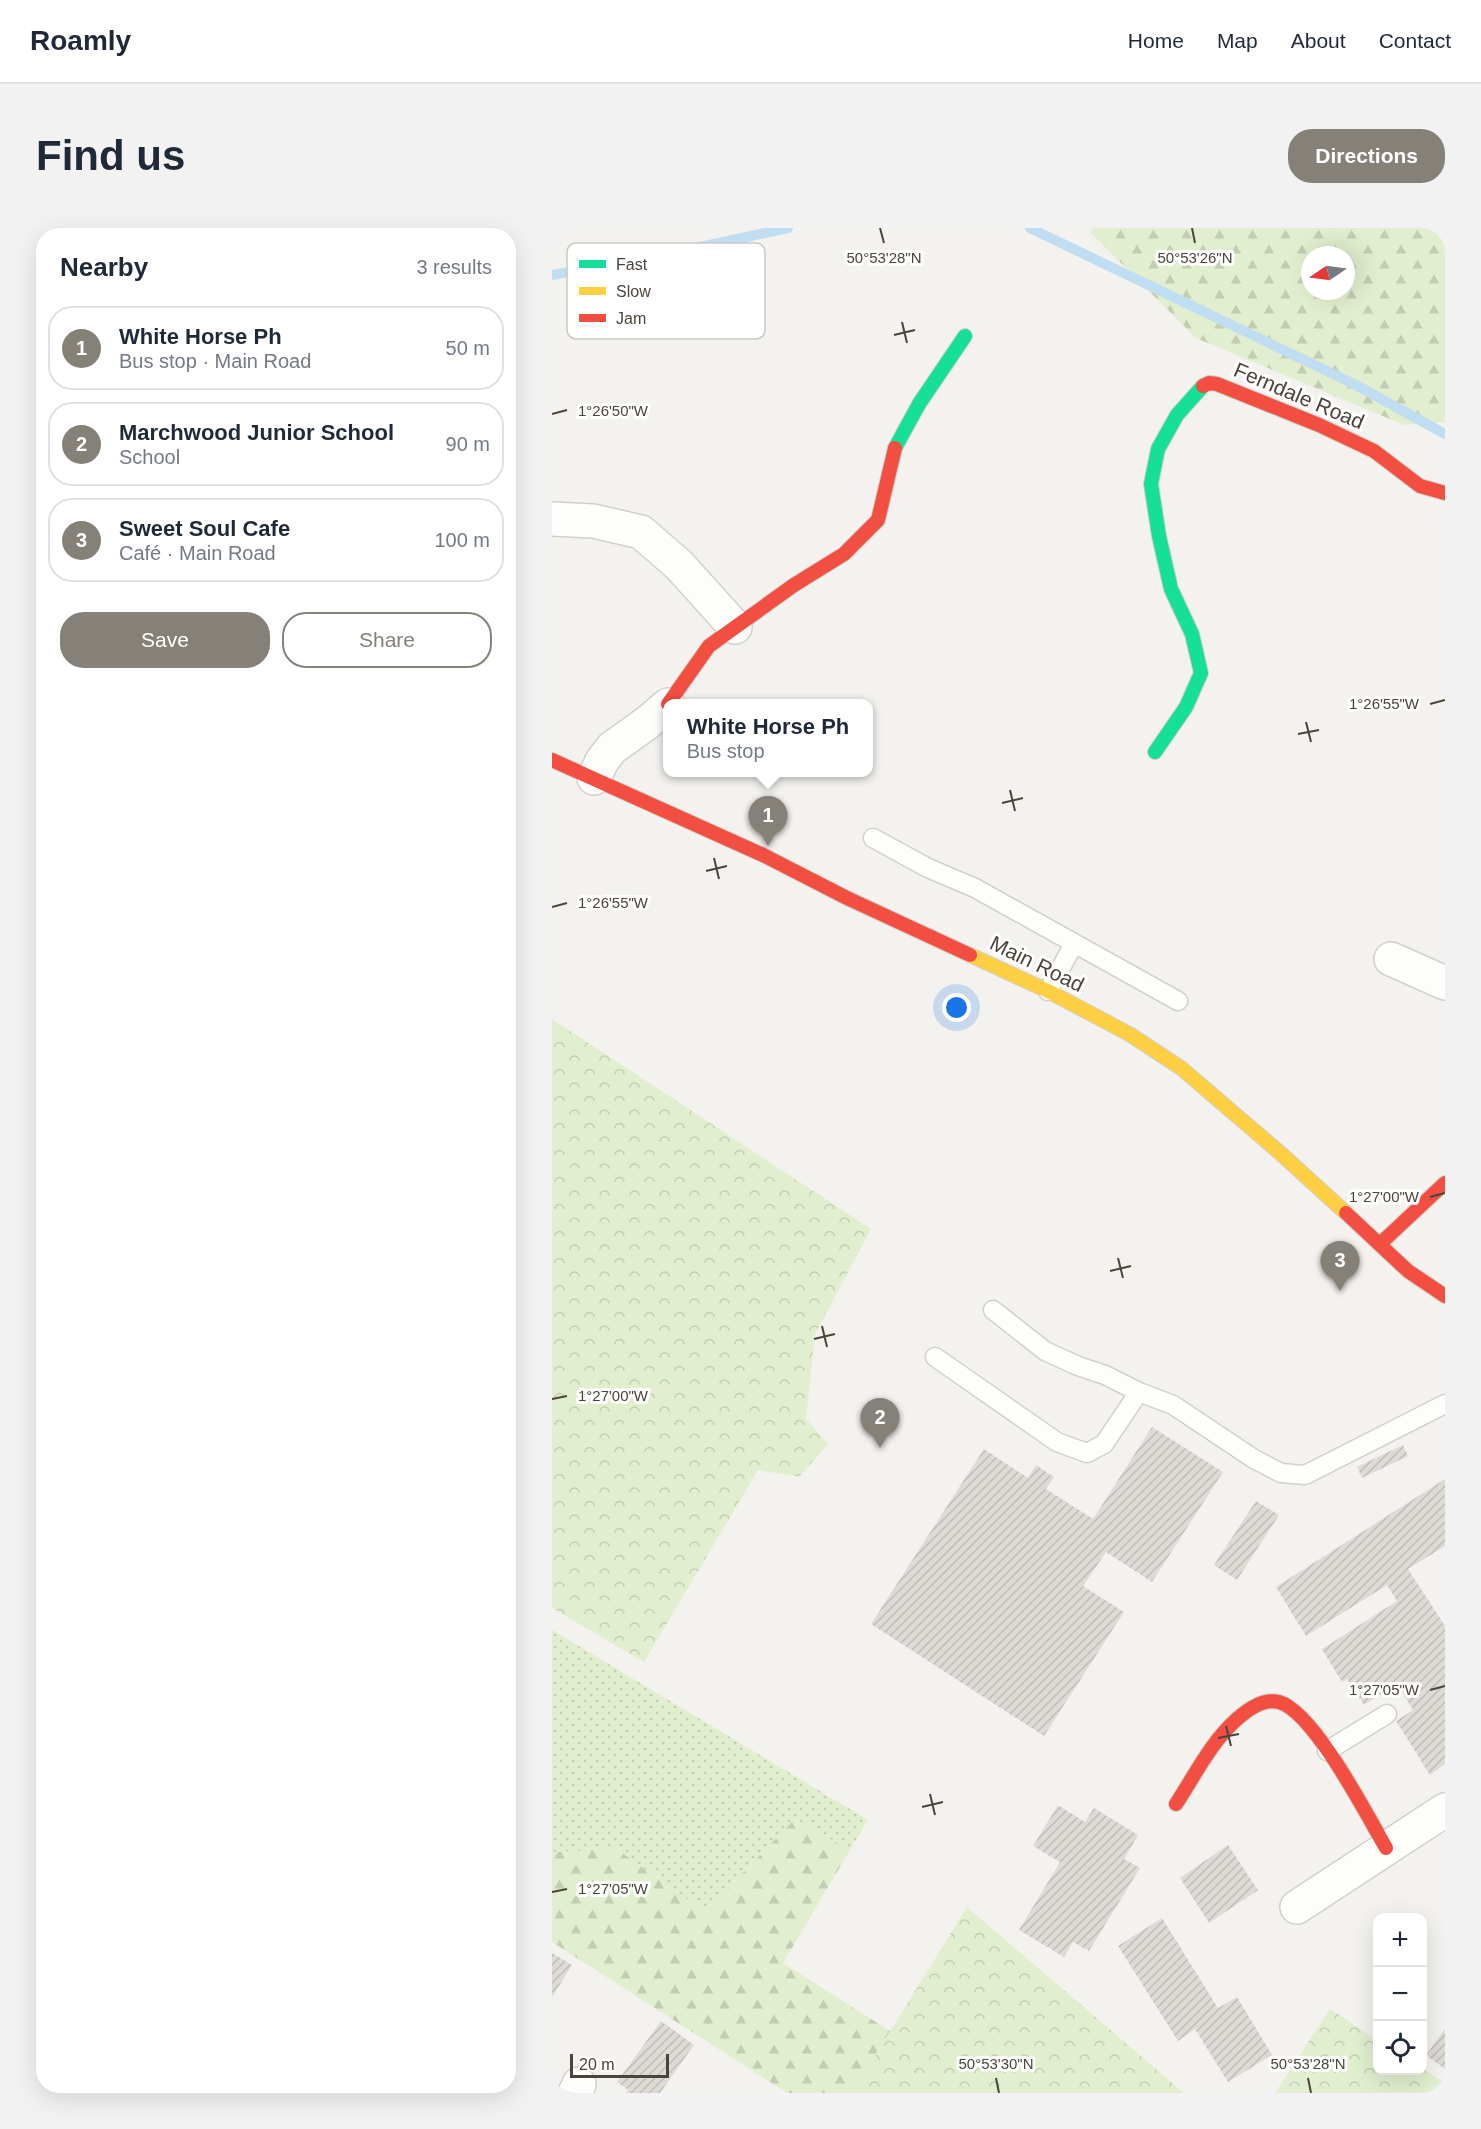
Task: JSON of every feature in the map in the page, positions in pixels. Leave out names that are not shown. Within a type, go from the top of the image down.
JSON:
[{"type":"street","points":[[672,699],[709,646],[794,585],[844,554],[878,519],[894,447],[919,404],[965,336]]},
{"type":"street","name":"Ferndale Road","points":[[1155,752],[1186,707],[1202,673],[1192,633],[1171,589],[1159,536],[1151,484],[1158,449],[1177,415],[1200,387],[1209,383],[1217,384],[1319,425],[1374,451],[1420,486],[1445,493]]},
{"type":"street","points":[[552,519],[593,521],[641,532],[679,565],[735,627]]},
{"type":"street","points":[[594,778],[602,761],[612,748],[648,723],[663,709]]},
{"type":"street","name":"Main Road","points":[[552,760],[706,828],[847,898],[1048,991],[1131,1035],[1181,1068],[1279,1152],[1408,1271],[1445,1296]]},
{"type":"street","points":[[1391,958],[1445,983]]},
{"type":"street","points":[[1380,1244],[1445,1183]]},
{"type":"street","points":[[1176,1804],[1225,1731],[1239,1717],[1266,1702],[1280,1702],[1292,1708],[1318,1736],[1386,1848]]},
{"type":"street","points":[[1297,1907],[1445,1810]]},
{"type":"lane","points":[[873,838],[928,868],[975,888],[1178,1001]]},
{"type":"lane","points":[[1048,991],[1074,944]]},
{"type":"lane","points":[[993,1310],[1045,1351],[1173,1405],[1254,1459],[1281,1473],[1305,1475],[1430,1414],[1445,1404]]},
{"type":"lane","points":[[935,1357],[1057,1442],[1087,1453],[1104,1444],[1119,1425],[1138,1392]]},
{"type":"lane","points":[[1327,1751],[1387,1713]]},
{"type":"green space","points":[[1093,228],[1445,228],[1445,422],[1404,425],[1196,338],[1090,232]]},
{"type":"green space","points":[[552,1019],[871,1229],[815,1334],[806,1419],[828,1444],[799,1477],[758,1470],[644,1662],[552,1608]]},
{"type":"green space","points":[[552,1630],[868,1820],[850,1850],[795,1819],[705,1912],[618,1850],[552,1852]]},
{"type":"green space","points":[[795,1819],[850,1850],[783,1963],[890,2031],[852,2093],[787,2093],[552,1942],[552,1852],[618,1850],[705,1912]]},
{"type":"green space","points":[[967,1907],[1184,2093],[852,2093]]},
{"type":"green space","points":[[1330,2009],[1373,2037],[1373,2075],[1427,2075],[1427,2072],[1445,2083],[1445,2093],[1275,2093]]},
{"type":"building","points":[[1152,1427],[1223,1472],[1152,1582],[1106,1552],[1083,1586],[1124,1612],[1044,1736],[871,1624],[984,1449],[1028,1478],[1036,1465],[1054,1477],[1046,1489],[1093,1519]]},
{"type":"building","points":[[1403,1445],[1408,1456],[1362,1478],[1357,1467]]},
{"type":"building","points":[[1445,1479],[1445,1546],[1408,1569],[1445,1626],[1445,1764],[1430,1775],[1396,1721],[1413,1710],[1397,1684],[1364,1705],[1347,1679],[1342,1682],[1322,1649],[1397,1601],[1387,1585],[1306,1636],[1276,1587]]},
{"type":"building","points":[[1256,1501],[1279,1515],[1237,1580],[1214,1565]]},
{"type":"building","points":[[1058,1805],[1085,1822],[1094,1808],[1138,1835],[1124,1859],[1140,1868],[1089,1951],[1073,1942],[1064,1957],[1019,1930],[1060,1862],[1033,1846]]},
{"type":"building","points":[[1228,1845],[1258,1890],[1209,1923],[1180,1878]]},
{"type":"building","points":[[1162,1918],[1218,2008],[1237,1997],[1272,2055],[1228,2082],[1195,2029],[1178,2041],[1118,1946]]},
{"type":"building","points":[[552,1953],[572,1965],[552,1997]]},
{"type":"building","points":[[661,2021],[694,2045],[660,2093],[626,2093],[628,2090],[617,2082]]},
{"type":"building","points":[[1445,2029],[1445,2069],[1427,2054]]},
{"type":"waterway","points":[[718,243],[788,228]]},
{"type":"waterway","points":[[1030,228],[1356,385],[1445,434]]},
{"type":"waterway","points":[[552,275],[567,272]]},
{"type":"traffic: fast","points":[[895,448],[919,404],[965,336]]},
{"type":"traffic: fast","points":[[1155,752],[1186,707],[1201,673],[1192,634],[1171,589],[1159,536],[1151,484],[1158,449],[1177,415],[1203,386]]},
{"type":"traffic: slow","points":[[970,955],[1048,991],[1131,1035],[1181,1068],[1346,1213]]},
{"type":"traffic: jam","points":[[1203,386],[1209,383],[1217,384],[1319,425],[1374,451],[1420,486],[1445,493]]},
{"type":"traffic: jam","points":[[672,699],[709,646],[794,585],[844,554],[878,520],[895,448]]},
{"type":"traffic: jam","points":[[552,760],[763,855],[847,898],[970,955]]},
{"type":"traffic: jam","points":[[1380,1244],[1445,1183]]},
{"type":"traffic: jam","points":[[1346,1213],[1408,1271],[1445,1296]]},
{"type":"traffic: jam","points":[[1176,1804],[1211,1748],[1228,1728],[1256,1706],[1273,1701],[1279,1702],[1293,1710],[1308,1724],[1323,1744],[1353,1790],[1386,1848]]},
{"type":"place","name":"White Horse Ph","points":[[768,846]]},
{"type":"place","name":"Sweet Soul Cafe","points":[[1340,1291]]},
{"type":"place","name":"Marchwood Junior School","points":[[880,1448]]}]
